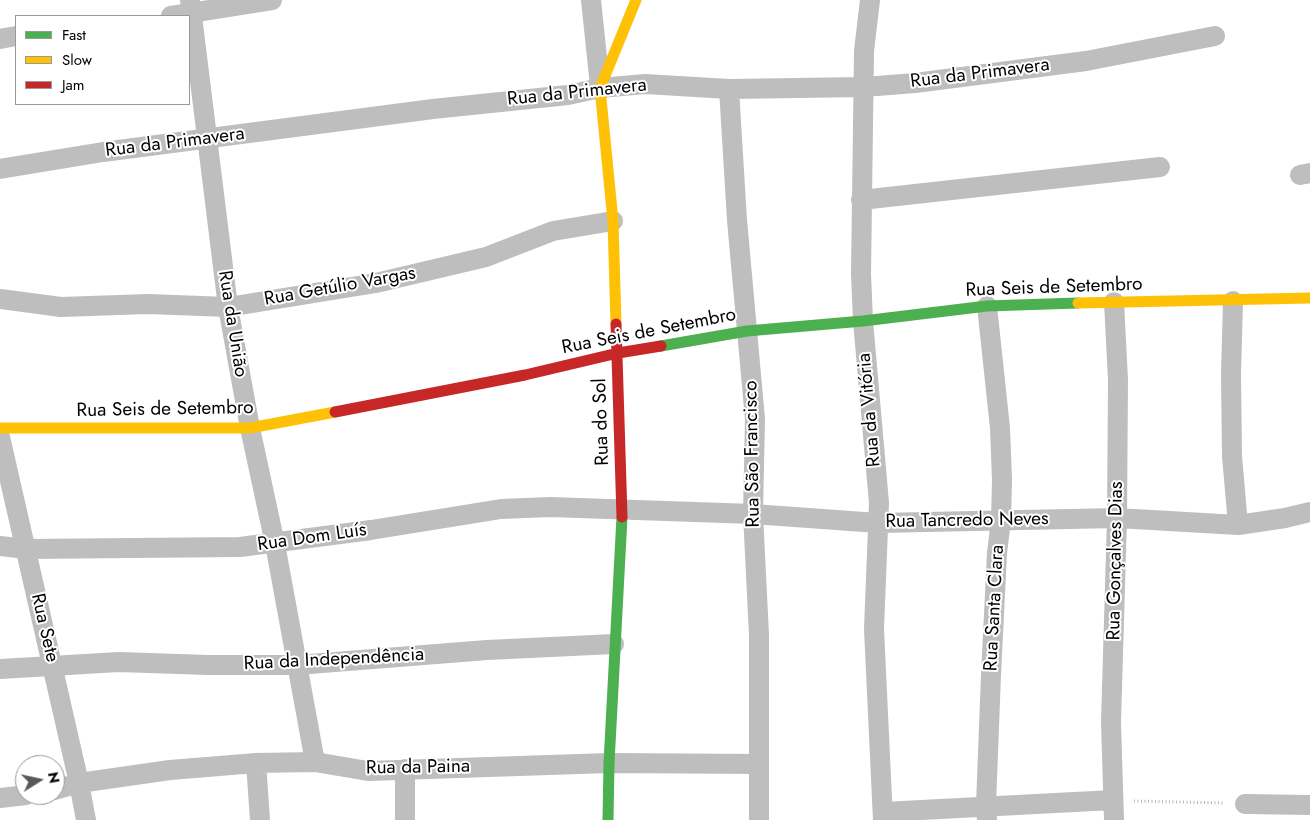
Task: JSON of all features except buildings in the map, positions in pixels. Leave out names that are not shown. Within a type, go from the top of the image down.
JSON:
[{"type":"street","points":[[173,15],[191,7],[272,0]]},
{"type":"street","points":[[591,0],[600,88]]},
{"type":"street","name":"Rua do Sol","points":[[608,820],[608,763],[622,509],[613,221],[600,88],[636,0]]},
{"type":"street","name":"Rua da Vitória","points":[[870,0],[864,51],[861,200],[863,320],[878,503],[874,630],[883,816]]},
{"type":"street","name":"Rua da União","points":[[191,7],[228,307],[315,762]]},
{"type":"street","points":[[0,39],[15,36]]},
{"type":"street","name":"Rua da Primavera","points":[[0,169],[103,152],[432,109],[568,95],[600,88],[645,84],[729,89],[864,87],[955,79],[1086,61],[1214,36]]},
{"type":"street","name":"Rua São Francisco","points":[[729,89],[733,165],[755,419],[753,514],[759,635],[759,820]]},
{"type":"street","points":[[861,200],[1160,167]]},
{"type":"street","name":"Rua Getúlio Vargas","points":[[0,300],[61,307],[148,304],[228,307],[376,283],[486,257],[553,231],[613,221]]},
{"type":"street","name":"Rua Seis de Setembro","points":[[0,428],[250,428],[525,375],[618,353],[747,331],[987,306],[1310,298]]},
{"type":"street","points":[[1233,300],[1231,374],[1232,456],[1238,525]]},
{"type":"street","name":"Rua Gonçalves Dias","points":[[1114,302],[1118,380],[1117,518],[1111,722],[1114,820]]},
{"type":"street","name":"Rua Santa Clara","points":[[987,306],[1000,428],[1001,520],[997,553],[987,813]]},
{"type":"street","name":"Rua Sete","points":[[0,437],[80,784],[86,820]]},
{"type":"street","name":"Rua Dom Luís","points":[[0,546],[26,549],[240,547],[274,544],[502,509],[550,507],[622,509]]},
{"type":"street","name":"Rua Tancredo Neves","points":[[622,509],[753,514],[878,523],[1117,518],[1238,525],[1310,512]]},
{"type":"street","name":"Rua da Independência","points":[[0,669],[118,662],[297,665],[487,650],[614,644]]},
{"type":"street","name":"Rua da Paina","points":[[65,788],[170,770],[256,763],[315,762],[368,771],[608,763],[758,764]]},
{"type":"street","points":[[256,763],[260,820]]},
{"type":"street","points":[[404,769],[405,820]]},
{"type":"street","points":[[0,798],[15,796]]},
{"type":"street","points":[[883,816],[987,813],[1113,800]]},
{"type":"street","points":[[1245,804],[1310,805]]},
{"type":"path","points":[[1113,800],[1245,804]]},
{"type":"traffic: fast","points":[[661,346],[747,331],[863,321],[987,306],[1078,303]]},
{"type":"traffic: fast","points":[[608,820],[609,763],[622,517]]},
{"type":"traffic: slow","points":[[616,324],[613,221],[600,88],[636,0]]},
{"type":"traffic: slow","points":[[1078,303],[1310,298]]},
{"type":"traffic: slow","points":[[0,428],[250,428],[335,412]]},
{"type":"traffic: jam","points":[[616,324],[622,517]]},
{"type":"traffic: jam","points":[[335,412],[525,375],[618,353],[661,346]]}]
